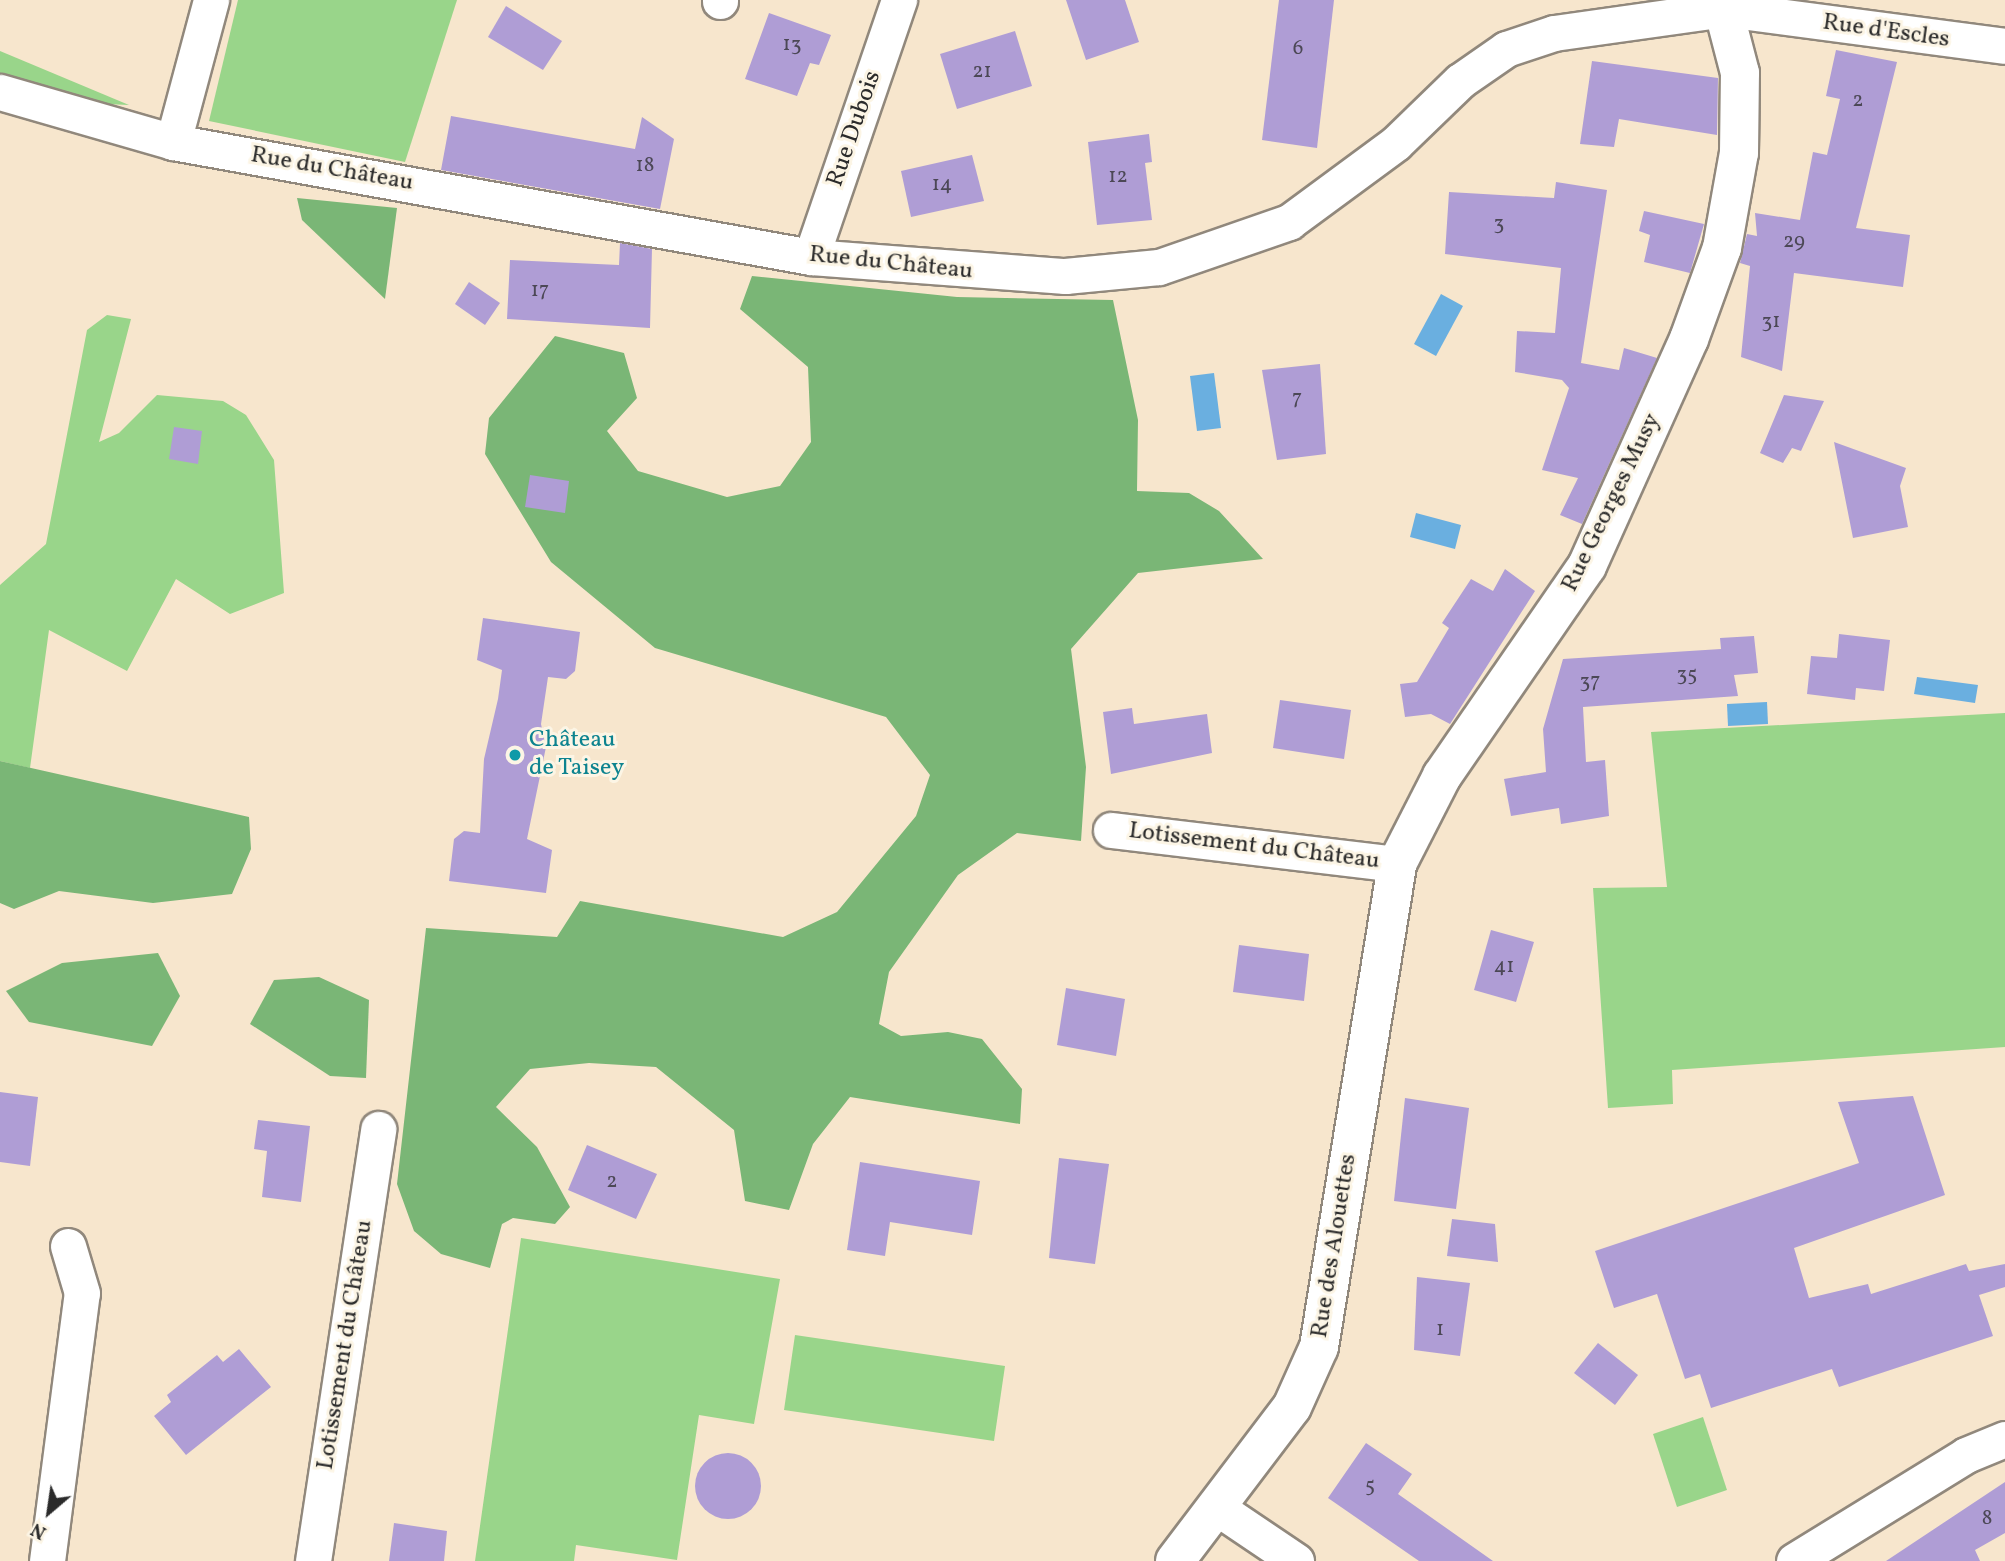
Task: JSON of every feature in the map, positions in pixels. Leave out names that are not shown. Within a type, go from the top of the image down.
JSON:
[{"type":"street","points":[[173,142],[211,0]]},
{"type":"street","name":"Rue Dubois","points":[[811,257],[900,0]]},
{"type":"street","name":"Rue du Château","points":[[0,92],[173,142],[811,257],[1065,276],[1158,267],[1289,222],[1345,184],[1460,81],[1506,49],[1555,33],[1723,4]]},
{"type":"street","name":"Rue d'Escles","points":[[1723,4],[2005,46]]},
{"type":"street","name":"Rue Georges Musy","points":[[1364,1054],[1397,864],[1442,776],[1587,566],[1689,340],[1722,248],[1739,153],[1740,73],[1723,4]]},
{"type":"street","name":"Lotissement du Château","points":[[1111,830],[1397,864]]},
{"type":"street","name":"Rue des Alouettes","points":[[1175,1561],[1219,1509],[1292,1407],[1319,1347],[1336,1272],[1364,1054]]},
{"type":"street","name":"Lotissement du Château","points":[[313,1561],[378,1129]]},
{"type":"street","points":[[47,1561],[82,1293],[68,1246]]},
{"type":"street","points":[[1794,1561],[1966,1455],[2005,1439]]},
{"type":"street","points":[[1219,1509],[1296,1561]]},
{"type":"green space","points":[[238,0],[457,0],[405,162],[209,121]]},
{"type":"green space","points":[[0,51],[129,105],[83,103],[0,73]]},
{"type":"green space","points":[[297,198],[397,208],[385,299],[302,220]]},
{"type":"green space","points":[[752,276],[957,297],[1113,300],[1138,420],[1137,491],[1189,493],[1219,511],[1263,559],[1138,573],[1071,649],[1086,767],[1081,841],[1017,833],[958,875],[889,972],[879,1024],[901,1036],[948,1032],[982,1039],[1022,1089],[1020,1124],[850,1097],[813,1144],[789,1210],[745,1201],[734,1130],[656,1067],[589,1063],[530,1069],[496,1107],[537,1147],[570,1207],[555,1224],[513,1218],[502,1224],[490,1268],[441,1254],[414,1231],[397,1184],[426,928],[557,937],[580,901],[783,937],[837,912],[916,816],[930,775],[886,717],[655,648],[551,562],[485,454],[489,418],[555,336],[624,353],[637,398],[607,431],[638,471],[727,497],[780,486],[811,442],[808,367],[740,309]]},
{"type":"green space","points":[[107,315],[131,319],[99,442],[119,433],[157,395],[223,401],[246,415],[274,460],[284,593],[230,614],[176,579],[127,671],[49,630],[30,768],[0,761],[0,585],[46,544],[87,330]]},
{"type":"green space","points":[[2005,713],[2005,1047],[1672,1070],[1673,1104],[1608,1108],[1593,888],[1667,887],[1651,732]]},
{"type":"green space","points":[[0,761],[249,817],[251,849],[232,894],[153,903],[59,891],[14,909],[0,903]]},
{"type":"green space","points":[[158,953],[180,996],[152,1046],[29,1022],[6,991],[62,963]]},
{"type":"green space","points":[[319,977],[369,1000],[366,1078],[330,1076],[250,1024],[274,980]]},
{"type":"green space","points":[[521,1238],[780,1279],[754,1424],[699,1415],[677,1560],[576,1545],[574,1561],[475,1561]]},
{"type":"green space","points":[[795,1335],[1005,1366],[994,1441],[784,1410]]},
{"type":"green space","points":[[1703,1417],[1727,1490],[1677,1507],[1653,1434]]},
{"type":"water","points":[[1441,294],[1463,306],[1436,356],[1414,344]]},
{"type":"water","points":[[1214,373],[1221,428],[1197,431],[1190,376]]},
{"type":"water","points":[[1416,513],[1461,525],[1455,549],[1410,537]]},
{"type":"water","points":[[1917,677],[1978,685],[1975,703],[1914,694]]},
{"type":"water","points":[[1767,702],[1768,724],[1728,726],[1727,704]]},
{"type":"building","points":[[1066,0],[1125,0],[1139,42],[1086,60]]},
{"type":"building","points":[[1279,0],[1334,0],[1317,148],[1262,140]]},
{"type":"building","points":[[506,6],[562,41],[543,70],[488,37]]},
{"type":"building","points":[[769,13],[831,35],[819,65],[810,63],[797,96],[745,79]]},
{"type":"building","points":[[1015,31],[1032,86],[957,109],[940,54]]},
{"type":"building","points":[[1836,50],[1897,62],[1856,228],[1910,235],[1903,287],[1794,273],[1782,371],[1741,357],[1750,266],[1740,263],[1747,234],[1757,236],[1755,213],[1800,220],[1813,152],[1827,155],[1840,99],[1826,96]]},
{"type":"building","points":[[1592,61],[1718,78],[1717,135],[1619,119],[1614,147],[1580,144]]},
{"type":"building","points":[[451,116],[635,149],[642,117],[674,139],[660,209],[441,170]]},
{"type":"building","points":[[1149,134],[1152,162],[1145,163],[1152,220],[1097,225],[1088,142]]},
{"type":"building","points":[[972,155],[984,201],[911,217],[901,171]]},
{"type":"building","points":[[1556,182],[1607,190],[1581,363],[1619,370],[1624,348],[1657,358],[1582,524],[1560,515],[1578,478],[1542,470],[1569,388],[1562,380],[1515,372],[1517,331],[1555,333],[1561,268],[1445,254],[1449,192],[1554,198]]},
{"type":"building","points":[[1644,211],[1704,224],[1690,273],[1644,262],[1650,235],[1639,231]]},
{"type":"building","points":[[620,243],[652,249],[650,328],[507,319],[510,260],[619,265]]},
{"type":"building","points":[[469,282],[500,303],[485,325],[455,304]]},
{"type":"building","points":[[1320,364],[1326,454],[1277,460],[1262,370]]},
{"type":"building","points":[[1784,395],[1824,401],[1801,451],[1792,448],[1783,463],[1760,453]]},
{"type":"building","points":[[174,427],[202,431],[198,464],[169,459]]},
{"type":"building","points":[[1834,442],[1906,468],[1900,486],[1908,527],[1853,538]]},
{"type":"building","points":[[530,475],[569,481],[565,513],[525,507]]},
{"type":"building","points":[[1505,569],[1535,591],[1450,724],[1431,714],[1405,717],[1400,684],[1417,682],[1449,628],[1442,623],[1471,579],[1493,591]]},
{"type":"building","name":"Château de Taisey","points":[[483,618],[580,632],[575,671],[566,679],[548,677],[541,724],[546,747],[527,839],[552,850],[546,893],[449,881],[454,839],[464,831],[480,833],[484,759],[502,670],[477,660]]},
{"type":"building","points":[[1839,634],[1890,640],[1884,691],[1856,688],[1855,700],[1807,694],[1811,656],[1837,658]]},
{"type":"building","points":[[1754,636],[1758,673],[1734,675],[1738,696],[1583,707],[1586,762],[1605,760],[1609,816],[1561,824],[1559,808],[1511,816],[1504,779],[1546,772],[1543,729],[1563,659],[1721,649],[1720,638]]},
{"type":"building","points":[[1280,700],[1351,710],[1344,759],[1273,748]]},
{"type":"building","points":[[1132,708],[1134,724],[1207,714],[1212,753],[1111,774],[1103,712]]},
{"type":"building","points":[[1491,930],[1534,942],[1516,1002],[1474,990]]},
{"type":"building","points":[[1239,945],[1309,954],[1304,1001],[1233,992]]},
{"type":"building","points":[[1066,988],[1125,999],[1116,1056],[1057,1045]]},
{"type":"building","points":[[0,1092],[38,1097],[30,1166],[0,1162]]},
{"type":"building","points":[[1913,1096],[1945,1195],[1794,1248],[1809,1298],[1868,1284],[1871,1294],[1966,1264],[1969,1271],[2005,1264],[2005,1287],[1979,1295],[1993,1336],[1839,1387],[1832,1369],[1711,1408],[1700,1374],[1685,1379],[1657,1294],[1614,1308],[1595,1251],[1859,1163],[1838,1102]]},
{"type":"building","points":[[1405,1098],[1469,1108],[1456,1209],[1394,1201]]},
{"type":"building","points":[[258,1120],[310,1126],[301,1202],[262,1197],[267,1151],[254,1149]]},
{"type":"building","points":[[587,1145],[657,1174],[636,1219],[568,1190]]},
{"type":"building","points":[[1059,1158],[1109,1164],[1095,1264],[1049,1258]]},
{"type":"building","points":[[860,1162],[980,1181],[972,1235],[890,1222],[885,1256],[847,1250]]},
{"type":"building","points":[[1452,1219],[1495,1224],[1498,1262],[1447,1256]]},
{"type":"building","points":[[1417,1277],[1470,1283],[1460,1356],[1414,1350]]},
{"type":"building","points":[[1598,1343],[1638,1375],[1615,1405],[1574,1373]]},
{"type":"building","points":[[239,1349],[271,1387],[186,1455],[154,1416],[171,1402],[167,1395],[217,1355],[223,1362]]},
{"type":"building","points":[[1366,1443],[1412,1474],[1398,1494],[1493,1561],[1419,1561],[1328,1498]]},
{"type":"building","points":[[734,1453],[752,1462],[759,1473],[759,1499],[752,1510],[741,1517],[722,1519],[704,1510],[697,1499],[695,1480],[704,1462],[715,1455]]},
{"type":"building","points":[[2005,1482],[2005,1533],[1975,1550],[1980,1561],[1886,1561]]},
{"type":"building","points":[[394,1523],[447,1531],[444,1561],[389,1561]]},
{"type":"place","name":"Château de Taisey","points":[[515,755]]}]
